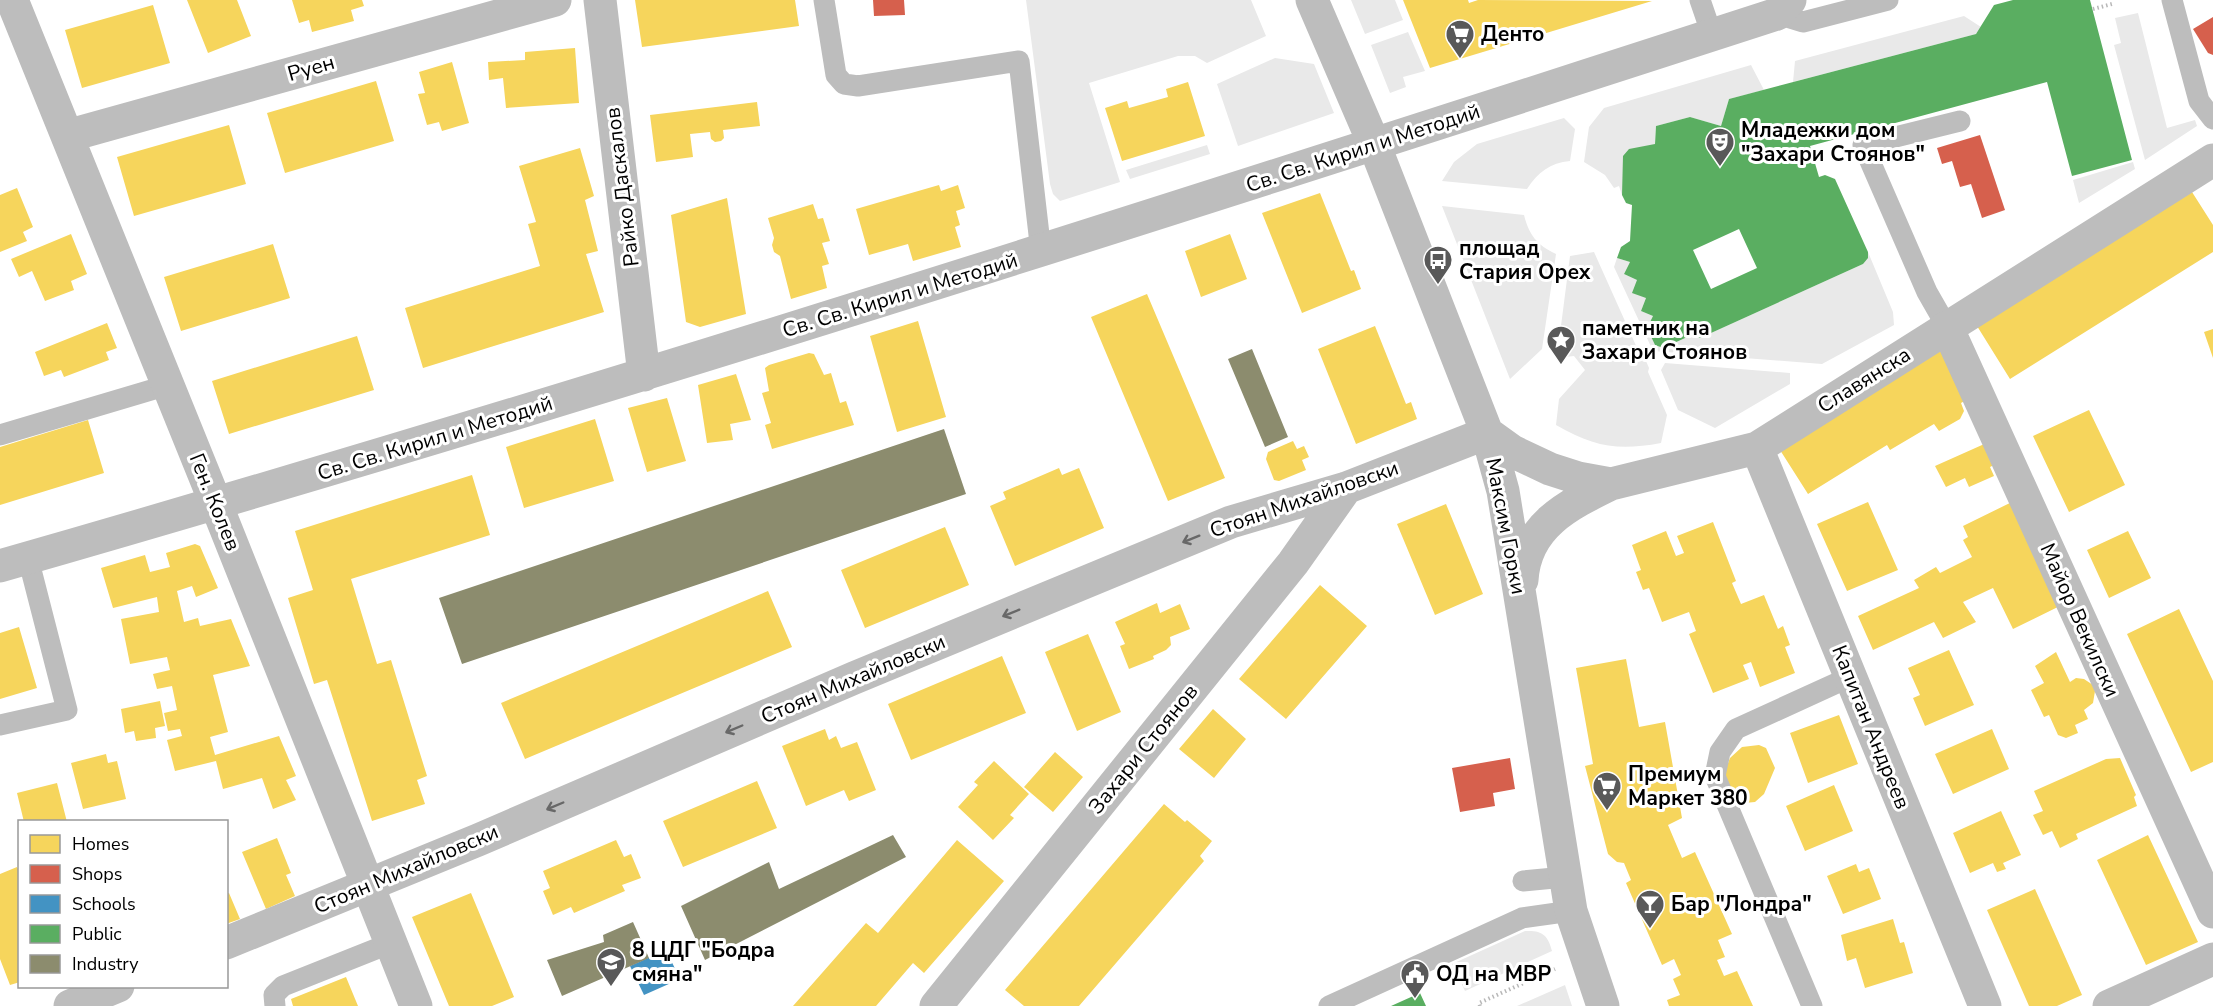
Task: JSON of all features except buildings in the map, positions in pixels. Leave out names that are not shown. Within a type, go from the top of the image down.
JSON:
[{"type":"street","name":"Ген. Колев","points":[[12,0],[416,1006]]},
{"type":"street","name":"Руен","points":[[67,136],[555,0]]},
{"type":"street","name":"Райко Даскалов","points":[[600,0],[644,375]]},
{"type":"street","name":"Максим Горки","points":[[1312,0],[1374,144],[1487,433],[1503,491],[1571,911],[1603,1006]]},
{"type":"street","name":"Св. Св. Кирил и Методий","points":[[14,562],[216,504],[644,375],[1041,252],[1712,35],[1783,7]]},
{"type":"street","name":"Славянска","points":[[1487,433],[1512,451],[1550,469],[1578,478],[1611,484],[1756,448],[1947,327],[2211,165]]},
{"type":"street","name":"Майор Векилски","points":[[1947,327],[2213,912]]},
{"type":"street","name":"Стоян Михайловски","points":[[228,942],[1231,522],[1346,488],[1487,433]]},
{"type":"street","name":"Капитан Андреев","points":[[1756,448],[1985,1006]]},
{"type":"street","points":[[1521,600],[1523,569],[1533,541],[1544,526],[1574,502],[1611,484]]},
{"type":"street","name":"Захари Стоянов","points":[[936,1006],[1293,563],[1346,488]]},
{"type":"street","points":[[2109,1006],[2213,959]]},
{"type":"street","points":[[70,1006],[115,988]]},
{"type":"lane","points":[[824,0],[836,75],[844,84],[858,86],[1019,61],[1041,252]]},
{"type":"lane","points":[[1700,0],[1712,35]]},
{"type":"lane","points":[[1783,7],[1803,22],[1888,0]]},
{"type":"lane","points":[[2172,0],[2199,101],[2213,119]]},
{"type":"lane","points":[[1947,327],[1927,292],[1863,146],[1960,121]]},
{"type":"lane","points":[[0,435],[168,385]]},
{"type":"lane","points":[[0,725],[66,710],[14,562]]},
{"type":"lane","points":[[1812,1006],[1715,776],[1720,752],[1737,729],[1850,677]]},
{"type":"lane","points":[[1523,881],[1565,877]]},
{"type":"lane","points":[[1329,1006],[1521,918],[1571,911]]},
{"type":"lane","points":[[274,1006],[274,995],[283,986],[391,944]]},
{"type":"path","points":[[2093,9],[2112,4]]},
{"type":"path","points":[[1480,1006],[1479,1003],[1585,955]]},
{"type":"shaded area","points":[[1026,0],[1251,0],[1266,36],[1207,63],[1195,56],[1178,56],[1089,83],[1120,182],[1060,201],[1053,194],[1050,184]]},
{"type":"shaded area","points":[[1351,0],[1395,0],[1403,20],[1365,34]]},
{"type":"shaded area","points":[[2138,13],[2167,128],[2195,120],[2197,126],[2145,160],[2114,45],[2121,43],[2115,18]]},
{"type":"shaded area","points":[[1964,16],[1981,27],[1976,34],[1793,82],[1795,61]]},
{"type":"shaded area","points":[[1408,32],[1425,71],[1403,77],[1406,87],[1390,93],[1371,45]]},
{"type":"shaded area","points":[[1275,58],[1314,64],[1334,113],[1238,146],[1217,84]]},
{"type":"shaded area","points":[[1751,65],[1764,90],[1729,99],[1721,126],[1690,117],[1656,126],[1655,144],[1622,195],[1619,186],[1614,188],[1605,175],[1584,162],[1589,127],[1604,108]]},
{"type":"shaded area","points":[[1564,118],[1575,129],[1570,161],[1545,169],[1527,189],[1442,181],[1454,162],[1477,144]]},
{"type":"shaded area","points":[[1207,145],[1210,154],[1130,179],[1126,170]]},
{"type":"shaded area","points":[[2133,162],[2135,169],[2079,203],[2073,180]]},
{"type":"shaded area","points":[[1442,206],[1524,215],[1535,239],[1556,254],[1542,349],[1510,379]]},
{"type":"shaded area","points":[[1594,252],[1642,359],[1646,361],[1648,372],[1667,415],[1661,443],[1632,447],[1607,445],[1582,438],[1556,425],[1559,399],[1585,370],[1574,356],[1565,357],[1558,349],[1570,256]]},
{"type":"shaded area","points":[[1868,252],[1893,312],[1894,325],[1822,364],[1653,351],[1614,267],[1617,258],[1630,262],[1624,274],[1637,280],[1646,298],[1641,311],[1653,316],[1647,328],[1655,345],[1663,348],[1694,334],[1700,338],[1863,264]]},
{"type":"shaded area","points":[[1665,363],[1790,373],[1790,384],[1715,428],[1678,410],[1661,370]]},
{"type":"shaded area","points":[[1525,931],[1536,931],[1546,937],[1552,951],[1465,991],[1452,964]]},
{"type":"shaded area","points":[[1565,985],[1572,1006],[1517,1006]]},
{"type":"place","name":"Денто","points":[[1460,60]]},
{"type":"place","name":"Младежки дом \"Захари Стоянов\"","points":[[1720,168]]},
{"type":"place","name":"площад Стария Орех","points":[[1438,286]]},
{"type":"place","name":"паметник на Захари Стоянов","points":[[1561,366]]},
{"type":"place","name":"Премиум Маркет 380","points":[[1607,812]]},
{"type":"place","name":"Бар \"Лондра\"","points":[[1650,930]]},
{"type":"place","name":"8 ЦДГ \"Бодра смяна\"","points":[[611,988]]},
{"type":"place","name":"ОД на МВР","points":[[1415,1000]]}]
